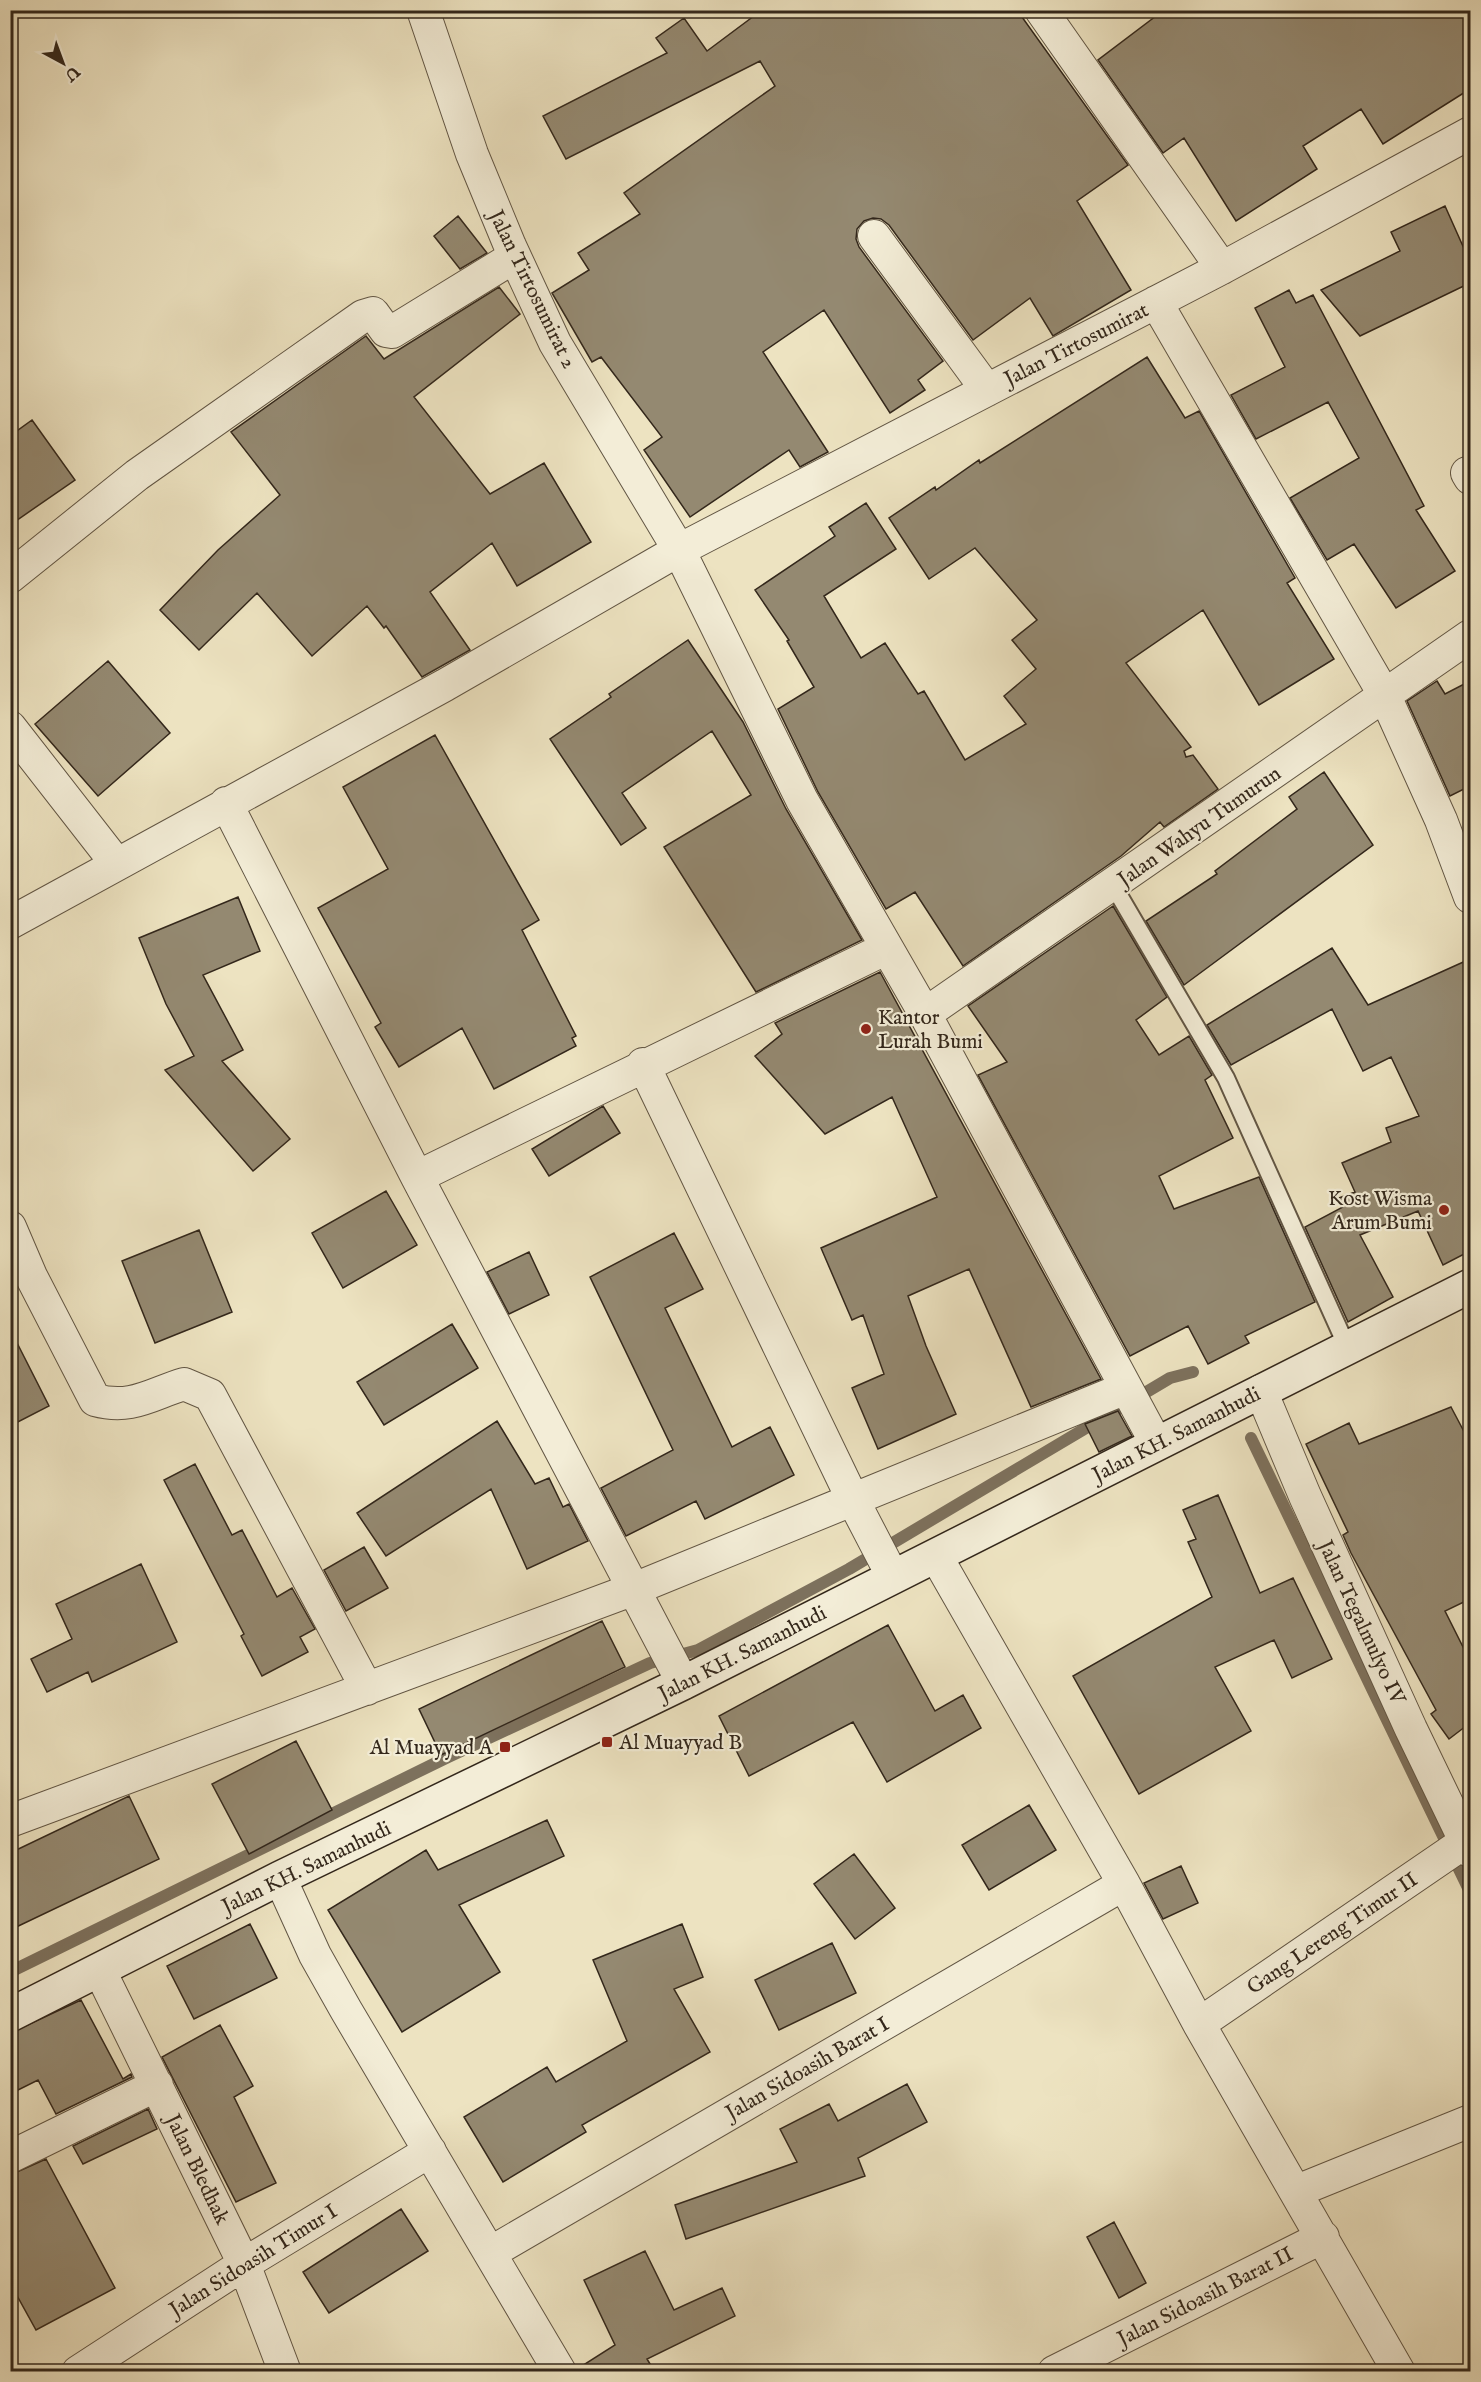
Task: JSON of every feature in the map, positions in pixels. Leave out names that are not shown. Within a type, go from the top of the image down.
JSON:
[{"type":"main road","name":"Jalan KH. Samanhudi","points":[[10,2014],[100,1971],[679,1675],[936,1556],[1470,1286]]},
{"type":"street","name":"Jalan Tirtosumirat 2","points":[[423,10],[472,154],[514,257],[555,343],[679,550],[802,800],[925,1014],[1156,1443]]},
{"type":"street","points":[[1041,10],[1222,268]]},
{"type":"street","name":"Jalan Tirtosumirat","points":[[10,923],[445,685],[679,550],[1222,268],[1470,133]]},
{"type":"street","points":[[874,236],[987,390]]},
{"type":"street","points":[[10,577],[137,475],[363,316],[373,313],[386,331],[392,332],[514,257]]},
{"type":"street","points":[[1156,302],[1385,696],[1441,820],[1470,897]]},
{"type":"street","name":"Jalan Wahyu Tumurun","points":[[925,1014],[1470,636]]},
{"type":"street","points":[[10,727],[116,863]]},
{"type":"street","points":[[226,803],[417,1177],[679,1675]]},
{"type":"street","points":[[417,1177],[643,1064],[887,948]]},
{"type":"street","points":[[643,1064],[853,1500],[893,1577]]},
{"type":"street","points":[[10,1227],[21,1281],[95,1400],[111,1405],[135,1403],[184,1384],[210,1395],[367,1689]]},
{"type":"street","name":"Jalan Tegalmulyo IV","points":[[1261,1391],[1458,1850]]},
{"type":"street","points":[[10,1821],[633,1589],[853,1500],[1130,1396]]},
{"type":"street","points":[[936,1556],[1124,1884],[1199,2024],[1323,2236],[1399,2372]]},
{"type":"street","name":"Gang Lereng Timur II","points":[[1199,2024],[1458,1850]]},
{"type":"street","points":[[280,1878],[315,1955],[560,2372]]},
{"type":"street","name":"Jalan Sidoasih Barat I","points":[[490,2253],[1124,1884]]},
{"type":"street","name":"Jalan Bledhak","points":[[100,1971],[244,2264],[285,2372]]},
{"type":"street","points":[[10,2157],[157,2085]]},
{"type":"street","points":[[1296,2191],[1470,2121]]},
{"type":"street","name":"Jalan Sidoasih Timur I","points":[[78,2372],[244,2264],[430,2151]]},
{"type":"street","name":"Jalan Sidoasih Barat II","points":[[1054,2372],[1323,2236]]},
{"type":"lane","points":[[1113,885],[1226,1078],[1348,1349]]},
{"type":"building","points":[[762,10],[1017,10],[1128,165],[1077,201],[1131,290],[1053,336],[1030,298],[973,340],[889,225],[881,219],[873,218],[864,221],[857,229],[856,239],[859,247],[943,361],[918,380],[925,390],[890,413],[824,310],[763,352],[828,452],[800,467],[789,450],[690,517],[644,450],[662,437],[601,357],[592,362],[552,293],[589,270],[578,253],[640,214],[624,193],[775,86],[760,61],[566,159],[543,116],[667,53],[656,38],[684,18],[707,51]]},
{"type":"building","points":[[1164,10],[1470,10],[1470,89],[1383,144],[1361,109],[1303,146],[1317,169],[1236,221],[1184,138],[1163,153],[1098,60]]},
{"type":"building","points":[[1445,206],[1470,262],[1470,283],[1360,336],[1321,290],[1400,251],[1391,232]]},
{"type":"building","points":[[458,216],[487,253],[460,269],[434,236]]},
{"type":"building","points":[[499,287],[520,314],[414,397],[490,494],[544,463],[591,542],[517,586],[492,543],[430,592],[470,650],[422,677],[386,626],[384,628],[367,606],[312,656],[257,593],[199,650],[160,610],[218,550],[280,495],[231,432],[366,336],[384,359]]},
{"type":"building","points":[[1289,290],[1296,303],[1313,295],[1424,506],[1416,510],[1455,571],[1396,608],[1354,544],[1327,560],[1290,498],[1359,458],[1328,402],[1256,439],[1231,395],[1285,367],[1255,308]]},
{"type":"building","points":[[1147,357],[1185,418],[1199,411],[1295,578],[1287,583],[1334,659],[1259,705],[1203,610],[1126,663],[1191,747],[1184,751],[1186,757],[1193,755],[1218,789],[1164,827],[1160,822],[1121,856],[963,966],[915,892],[886,909],[818,792],[778,709],[814,687],[787,641],[789,640],[755,590],[835,536],[829,527],[866,503],[896,549],[824,596],[861,658],[885,643],[918,694],[924,691],[965,760],[1026,724],[1004,696],[1036,669],[1012,640],[1037,620],[975,548],[929,579],[889,518],[935,487],[936,490],[979,460],[980,463]]},
{"type":"building","points":[[32,420],[75,480],[10,525],[10,436]]},
{"type":"building","points":[[688,640],[743,722],[786,809],[862,940],[756,992],[664,847],[751,795],[712,731],[622,793],[646,828],[621,845],[550,739],[611,697],[609,694]]},
{"type":"building","points":[[108,661],[170,733],[98,796],[35,724]]},
{"type":"building","points":[[1437,681],[1445,694],[1470,681],[1470,786],[1450,796],[1407,701]]},
{"type":"building","points":[[435,735],[539,920],[522,930],[576,1036],[572,1038],[576,1046],[494,1089],[462,1028],[399,1067],[375,1027],[381,1023],[318,908],[388,869],[343,787]]},
{"type":"building","points":[[1324,772],[1373,845],[1184,985],[1146,921],[1217,874],[1215,871],[1297,809],[1289,797]]},
{"type":"building","points":[[238,897],[260,951],[203,975],[243,1050],[222,1061],[290,1139],[253,1171],[165,1070],[194,1056],[166,1004],[139,938]]},
{"type":"building","points":[[1113,906],[1167,997],[1136,1020],[1159,1055],[1189,1036],[1212,1075],[1205,1080],[1233,1138],[1159,1176],[1174,1209],[1259,1177],[1315,1302],[1245,1336],[1249,1343],[1208,1364],[1188,1326],[1130,1356],[978,1075],[1007,1062],[968,1006]]},
{"type":"building","points":[[1332,948],[1368,1005],[1470,959],[1470,1251],[1443,1265],[1418,1211],[1360,1235],[1393,1297],[1348,1322],[1305,1227],[1343,1207],[1339,1198],[1355,1192],[1342,1163],[1391,1142],[1386,1128],[1419,1116],[1391,1057],[1363,1071],[1332,1009],[1231,1065],[1207,1025]]},
{"type":"building","points":[[880,972],[1101,1379],[1031,1407],[969,1269],[908,1296],[926,1346],[956,1414],[878,1449],[852,1388],[884,1374],[863,1315],[852,1320],[821,1248],[937,1197],[892,1097],[825,1134],[755,1056],[782,1034],[775,1023]]},
{"type":"building","points":[[603,1106],[620,1133],[549,1176],[532,1149]]},
{"type":"building","points":[[386,1191],[417,1245],[343,1288],[312,1233]]},
{"type":"building","points":[[199,1230],[232,1312],[155,1343],[122,1261]]},
{"type":"building","points":[[674,1233],[703,1289],[665,1308],[732,1447],[770,1427],[794,1475],[705,1519],[696,1501],[626,1536],[601,1488],[673,1450],[590,1277]]},
{"type":"building","points":[[529,1252],[549,1295],[509,1314],[487,1272]]},
{"type":"building","points":[[452,1324],[478,1368],[384,1425],[357,1382]]},
{"type":"building","points":[[10,1329],[49,1406],[10,1426]]},
{"type":"building","points":[[1451,1407],[1470,1443],[1470,1599],[1445,1611],[1470,1661],[1470,1723],[1449,1739],[1431,1714],[1436,1710],[1351,1553],[1343,1535],[1348,1532],[1306,1444],[1349,1423],[1359,1444]]},
{"type":"building","points":[[1118,1411],[1132,1436],[1099,1452],[1085,1424]]},
{"type":"building","points":[[497,1421],[535,1484],[549,1478],[563,1507],[569,1504],[588,1541],[527,1569],[491,1489],[386,1556],[357,1513]]},
{"type":"building","points":[[195,1464],[232,1535],[242,1530],[277,1597],[292,1588],[315,1629],[300,1637],[308,1652],[262,1676],[241,1636],[244,1634],[164,1480]]},
{"type":"building","points":[[1218,1495],[1260,1593],[1293,1578],[1332,1659],[1292,1678],[1274,1640],[1215,1667],[1251,1731],[1139,1794],[1073,1676],[1212,1597],[1188,1542],[1196,1539],[1183,1510]]},
{"type":"building","points":[[364,1547],[388,1588],[346,1611],[324,1570]]},
{"type":"building","points":[[141,1564],[177,1642],[92,1682],[88,1672],[47,1692],[31,1659],[72,1639],[56,1604]]},
{"type":"building","points":[[602,1621],[625,1667],[441,1755],[419,1709]]},
{"type":"building","points":[[888,1625],[935,1711],[963,1695],[981,1728],[887,1782],[853,1722],[749,1776],[719,1716]]},
{"type":"building","points":[[296,1741],[332,1810],[249,1854],[212,1784]]},
{"type":"building","points":[[129,1796],[159,1859],[10,1930],[10,1853]]},
{"type":"building","points":[[1029,1805],[1056,1850],[989,1890],[962,1845]]},
{"type":"building","points":[[547,1820],[564,1856],[459,1905],[500,1972],[402,2032],[328,1910],[426,1850],[438,1870]]},
{"type":"building","points":[[854,1854],[895,1908],[855,1939],[814,1884]]},
{"type":"building","points":[[1181,1866],[1198,1903],[1163,1919],[1144,1883]]},
{"type":"building","points":[[250,1924],[277,1978],[194,2019],[167,1966]]},
{"type":"building","points":[[682,1924],[703,1977],[674,1989],[710,2052],[582,2125],[586,2132],[503,2182],[464,2117],[547,2067],[556,2082],[627,2041],[593,1960]]},
{"type":"building","points":[[832,1943],[856,1993],[779,2030],[755,1980]]},
{"type":"building","points":[[81,2000],[123,2079],[131,2074],[132,2077],[56,2114],[38,2080],[10,2094],[10,2033]]},
{"type":"building","points":[[220,2025],[253,2086],[234,2097],[276,2183],[236,2202],[162,2057]]},
{"type":"building","points":[[907,2084],[927,2122],[858,2158],[865,2176],[686,2239],[675,2205],[797,2162],[780,2129],[829,2104],[838,2121]]},
{"type":"building","points":[[148,2109],[157,2129],[83,2164],[73,2146]]},
{"type":"building","points":[[46,2159],[115,2288],[36,2330],[10,2283],[10,2175]]},
{"type":"building","points":[[401,2209],[428,2251],[329,2313],[303,2272]]},
{"type":"building","points":[[1114,2222],[1146,2283],[1119,2298],[1087,2237]]},
{"type":"building","points":[[645,2251],[674,2310],[722,2288],[735,2316],[647,2359],[655,2372],[578,2372],[577,2369],[615,2345],[584,2280]]},
{"type":"waterway","points":[[10,1972],[448,1757],[650,1663],[698,1650],[849,1569],[1170,1378],[1193,1372]]},
{"type":"waterway","points":[[1251,1438],[1470,1892]]},
{"type":"place","name":"Kantor Lurah Bumi","points":[[866,1029]]},
{"type":"place","name":"Kost Wisma Arum Bumi","points":[[1444,1210]]},
{"type":"place","name":"Al Muayyad B","points":[[607,1742]]},
{"type":"place","name":"Al Muayyad A","points":[[505,1747]]}]
